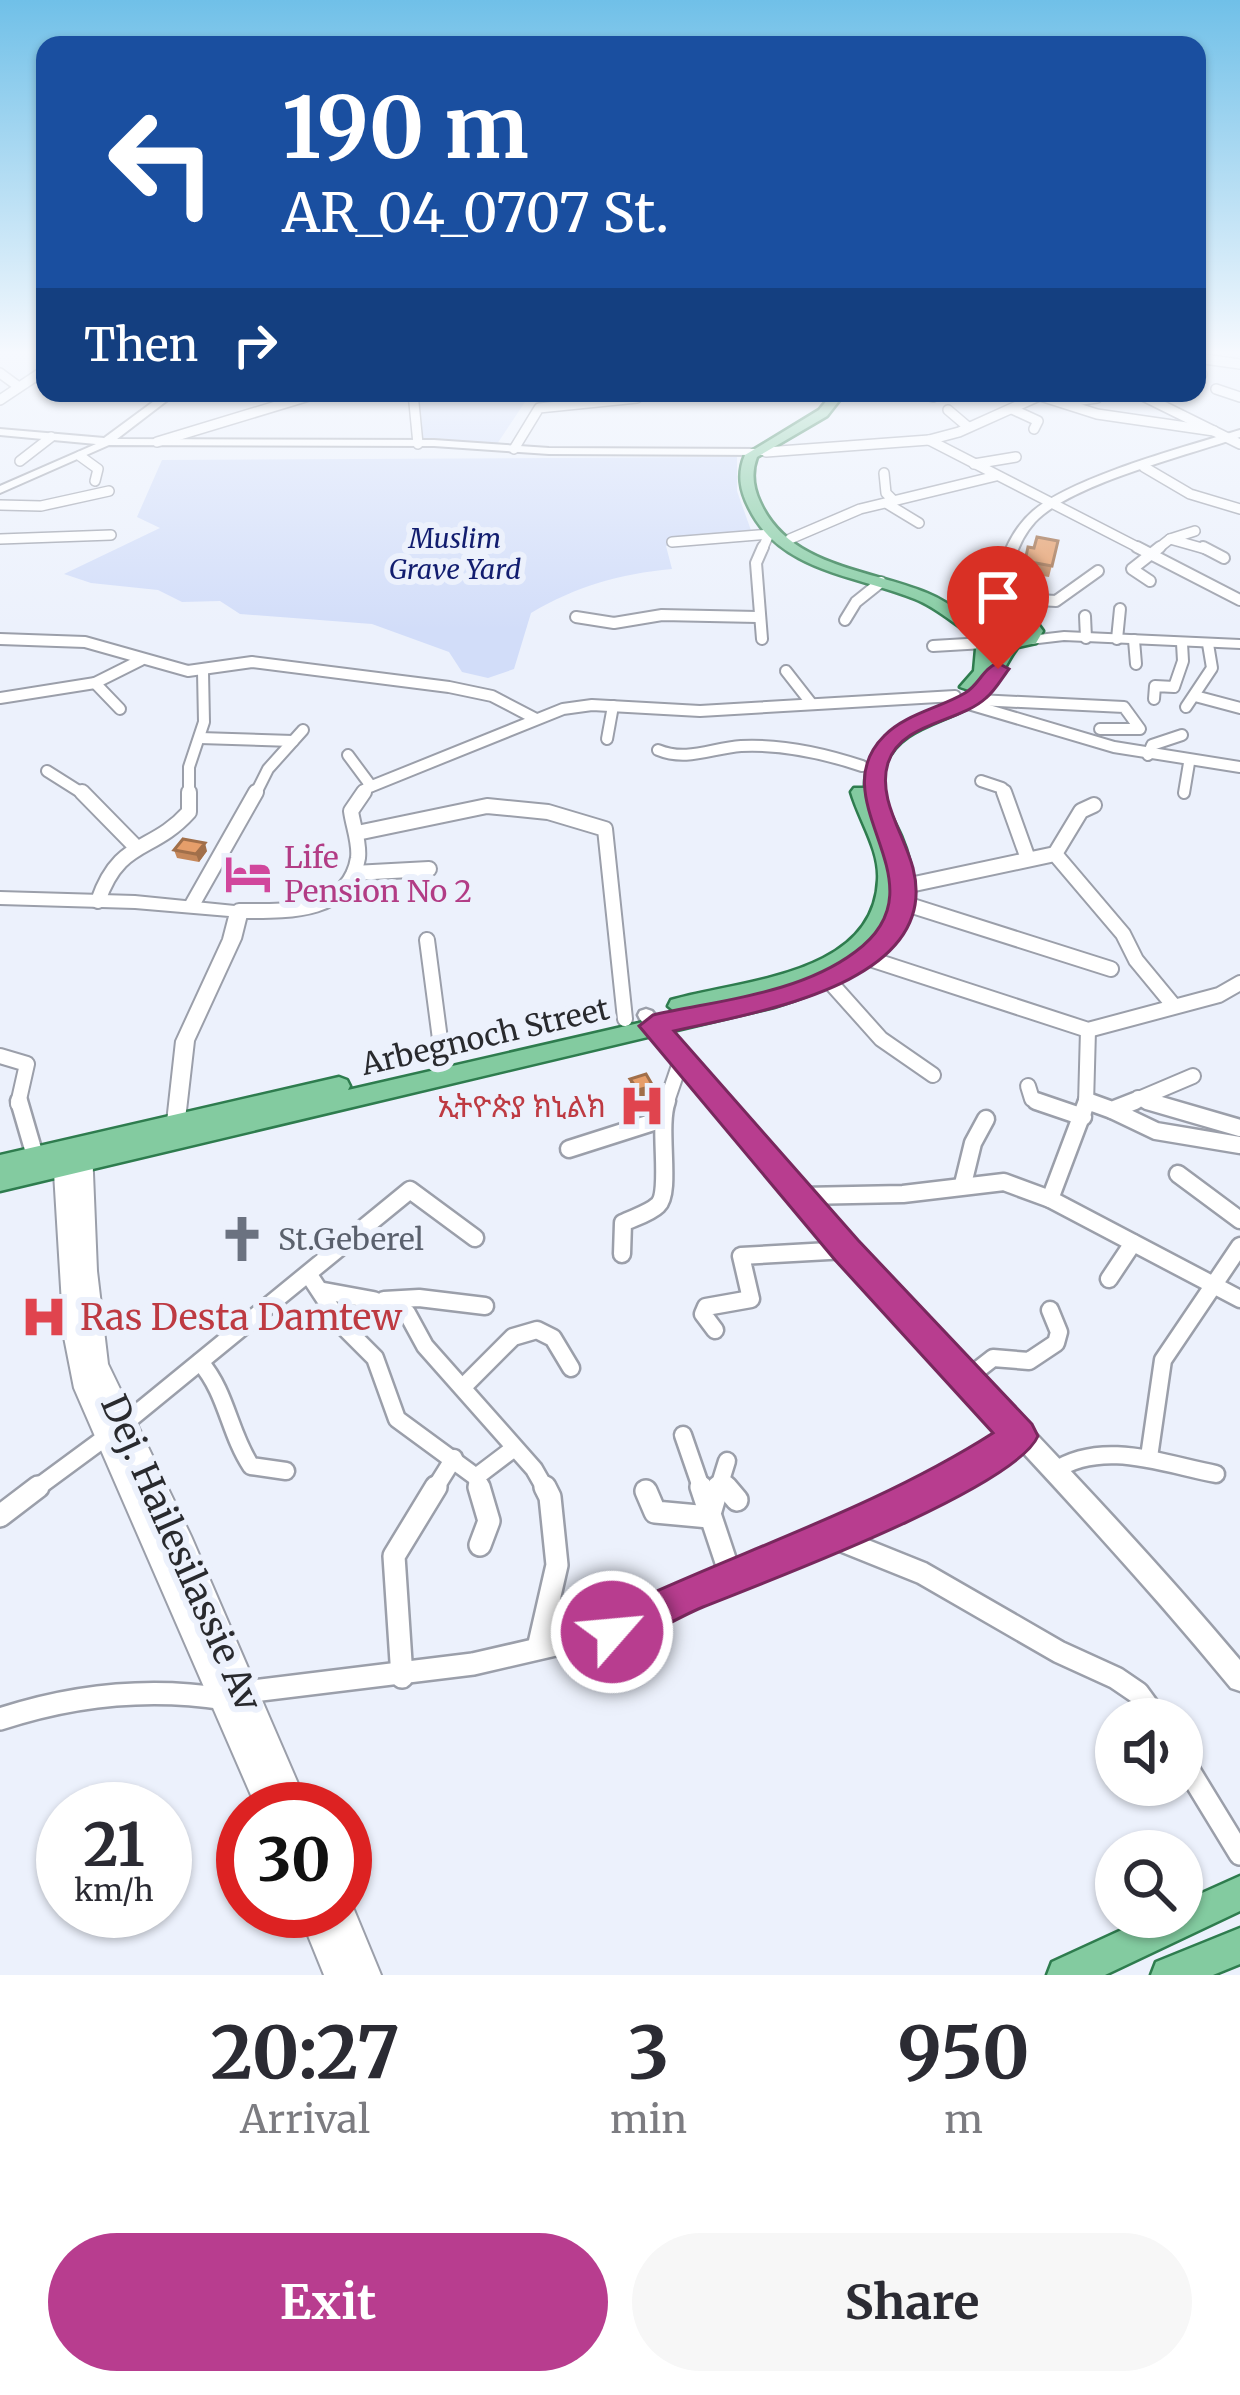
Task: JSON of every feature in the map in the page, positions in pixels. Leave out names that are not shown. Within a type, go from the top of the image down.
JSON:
[{"type":"main road","points":[[0,490],[99,446]]},
{"type":"main road","points":[[469,446],[761,452],[773,446]]},
{"type":"main road","points":[[770,446],[746,465],[755,513],[769,535],[806,556],[933,601],[980,636],[1240,644]]},
{"type":"main road","points":[[862,766],[876,740],[890,728],[964,699],[982,672],[980,636],[973,617],[995,606],[1019,535],[1038,512],[1144,467],[1212,446]]},
{"type":"main road","points":[[761,452],[758,482],[773,523],[790,539],[814,552],[995,606],[1024,636]]},
{"type":"main road","points":[[904,895],[895,844],[873,794],[874,770],[881,753],[899,735],[993,679],[1001,655],[1024,636]]},
{"type":"main road","name":"Arbegnoch Street","points":[[0,1165],[34,1156],[73,1157],[642,1020],[801,976],[842,957],[872,930],[889,886],[885,862],[862,806],[862,766]]},
{"type":"main road","name":"Arbegnoch Street","points":[[0,1180],[177,1122],[830,982],[866,958],[890,932],[904,895]]},
{"type":"main road","points":[[0,898],[238,911],[232,939],[185,1041],[177,1122]]},
{"type":"main road","name":"Dej. Hailesilassie Av","points":[[73,1157],[75,1337],[86,1388],[115,1431],[236,1696],[281,1782]]},
{"type":"main road","name":"Dej. Hailesilassie Av","points":[[236,1696],[263,1782]]},
{"type":"main road","points":[[1065,1975],[1240,1893]]},
{"type":"main road","points":[[325,1938],[340,1975]]},
{"type":"main road","points":[[350,1938],[366,1975]]},
{"type":"main road","points":[[1168,1975],[1240,1946]]},
{"type":"street","points":[[20,460],[38,446]]},
{"type":"street","points":[[761,452],[824,446]]},
{"type":"street","points":[[884,446],[891,459]]},
{"type":"street","points":[[941,446],[1240,600]]},
{"type":"street","points":[[80,456],[98,469],[95,481]]},
{"type":"street","points":[[974,464],[1016,457]]},
{"type":"street","points":[[1144,467],[1187,498],[1240,509]]},
{"type":"street","points":[[884,473],[890,502],[919,523]]},
{"type":"street","points":[[790,539],[848,513],[995,476]]},
{"type":"street","points":[[0,506],[41,506],[109,491]]},
{"type":"street","points":[[1150,581],[1132,570],[1148,552],[1195,531]]},
{"type":"street","points":[[0,538],[111,535]]},
{"type":"street","points":[[672,542],[769,535],[756,563],[762,639]]},
{"type":"street","points":[[1170,539],[1196,544],[1224,558]]},
{"type":"street","points":[[995,606],[1056,601],[1098,571]]},
{"type":"street","points":[[844,620],[856,602],[881,582]]},
{"type":"street","points":[[1117,639],[1120,609]]},
{"type":"street","points":[[576,617],[614,623],[662,615],[757,617]]},
{"type":"street","points":[[1085,616],[1087,638]]},
{"type":"street","points":[[933,646],[980,636]]},
{"type":"street","points":[[0,638],[74,640],[203,672],[252,662],[428,684],[492,696],[536,719]]},
{"type":"street","points":[[1134,640],[1136,664]]},
{"type":"street","points":[[1154,699],[1154,686],[1174,687],[1184,661],[1181,643]]},
{"type":"street","points":[[1186,707],[1212,668],[1208,644]]},
{"type":"street","points":[[0,698],[94,682],[141,660]]},
{"type":"street","points":[[785,671],[811,703]]},
{"type":"street","points":[[98,901],[109,869],[134,845],[172,831],[189,812],[187,778],[200,738],[203,672]]},
{"type":"street","points":[[94,682],[120,709]]},
{"type":"street","points":[[1195,696],[1240,708]]},
{"type":"street","points":[[964,699],[1148,755],[1240,767]]},
{"type":"street","points":[[238,911],[306,911],[342,889],[354,874],[357,833],[351,811],[371,786],[429,767],[536,719],[581,706],[700,711],[964,699],[1124,706],[1140,730],[1100,729]]},
{"type":"street","points":[[607,739],[613,706]]},
{"type":"street","points":[[192,905],[268,769],[303,730]]},
{"type":"street","points":[[1148,755],[1152,746],[1182,735]]},
{"type":"street","points":[[200,738],[293,741]]},
{"type":"street","points":[[658,750],[682,757],[734,746],[776,746],[811,750],[862,766]]},
{"type":"street","points":[[349,755],[371,786]]},
{"type":"street","points":[[1184,793],[1189,763]]},
{"type":"street","points":[[47,771],[84,794],[134,845]]},
{"type":"street","points":[[980,781],[1002,788],[1028,856]]},
{"type":"street","points":[[1058,855],[1081,812],[1094,805]]},
{"type":"street","points":[[357,833],[408,825],[452,809],[502,807],[553,813],[604,829],[642,1020],[847,1250],[1197,1624],[1240,1679]]},
{"type":"street","points":[[904,895],[1028,856],[1058,855]]},
{"type":"street","points":[[1058,855],[1174,1006]]},
{"type":"street","points":[[354,874],[429,869]]},
{"type":"street","points":[[904,895],[1111,969]]},
{"type":"street","points":[[427,940],[443,1062]]},
{"type":"street","points":[[866,958],[1088,1030],[1219,994],[1240,983]]},
{"type":"street","points":[[830,982],[891,1048],[933,1076]]},
{"type":"street","points":[[1050,1199],[1085,1109],[1088,1030]]},
{"type":"street","points":[[0,1056],[27,1064],[18,1104],[34,1156]]},
{"type":"street","points":[[622,1255],[623,1223],[658,1205],[666,1192],[660,1120],[681,1060]]},
{"type":"street","points":[[1028,1086],[1032,1099],[1112,1110],[1193,1076]]},
{"type":"street","points":[[1138,1098],[1240,1128]]},
{"type":"street","points":[[1112,1110],[1126,1120],[1173,1134],[1240,1145]]},
{"type":"street","points":[[963,1184],[973,1144],[986,1118]]},
{"type":"street","points":[[569,1149],[660,1120]]},
{"type":"street","points":[[1178,1174],[1240,1220]]},
{"type":"street","points":[[802,1196],[903,1194],[1004,1182],[1050,1199],[1240,1299]]},
{"type":"street","points":[[0,1516],[115,1431],[414,1190],[475,1238]]},
{"type":"street","points":[[1109,1279],[1133,1243]]},
{"type":"street","points":[[1149,1457],[1162,1360],[1240,1246]]},
{"type":"street","points":[[715,1330],[703,1314],[706,1307],[751,1299],[742,1256],[847,1250]]},
{"type":"street","points":[[309,1275],[342,1325],[375,1358],[397,1419],[476,1477],[489,1521],[480,1545]]},
{"type":"street","points":[[324,1292],[373,1300],[407,1313],[425,1346],[545,1486],[555,1526],[557,1565],[538,1648]]},
{"type":"street","points":[[373,1300],[419,1298],[485,1306]]},
{"type":"street","points":[[966,1379],[993,1358],[1029,1361],[1056,1343],[1059,1332],[1050,1310]]},
{"type":"street","points":[[464,1386],[513,1337],[537,1330],[553,1338],[571,1368]]},
{"type":"street","points":[[200,1361],[220,1383],[236,1440],[251,1466],[286,1471]]},
{"type":"street","points":[[683,1435],[732,1580]]},
{"type":"street","points":[[0,1720],[68,1700],[196,1693],[236,1696],[402,1677],[612,1632],[690,1593],[835,1538],[1020,1436]]},
{"type":"street","points":[[476,1477],[513,1449]]},
{"type":"street","points":[[1054,1472],[1071,1458],[1087,1455],[1149,1457],[1216,1474]]},
{"type":"street","points":[[402,1677],[394,1556],[454,1458]]},
{"type":"street","points":[[710,1517],[724,1471],[737,1500]]},
{"type":"street","points":[[646,1491],[655,1512],[710,1517]]},
{"type":"street","points":[[835,1538],[907,1566],[1066,1657],[1106,1673],[1141,1698]]},
{"type":"street","points":[[1203,1793],[1240,1854]]},
{"type":"green space","name":"Muslim Grave Yard","points":[[737,457],[737,491],[753,536],[666,546],[672,569],[599,583],[531,613],[514,669],[488,678],[462,672],[449,652],[372,624],[240,614],[220,601],[182,602],[158,590],[91,583],[64,574],[160,528],[137,517],[162,460]]},
{"type":"building","points":[[1037,537],[1058,541],[1052,566],[1025,561]]},
{"type":"building","points":[[183,839],[205,843],[196,854],[174,850]]},
{"type":"building","points":[[646,1074],[653,1086],[638,1090],[630,1079]]},
{"type":"place","name":"Life Pension No 2","points":[[248,874]]},
{"type":"place","name":"ኢትዮጵያ ክኒልክ","points":[[642,1106]]},
{"type":"place","name":"St.Geberel","points":[[242,1239]]},
{"type":"place","name":"Ras Desta Damtew","points":[[44,1317]]},
{"type":"route","points":[[612,1632],[690,1593],[835,1538],[979,1463],[1020,1436],[847,1250],[653,1026],[809,989],[830,982],[866,958],[897,919],[905,886],[895,844],[873,794],[877,761],[892,740],[910,727],[977,695],[998,669]]}]
